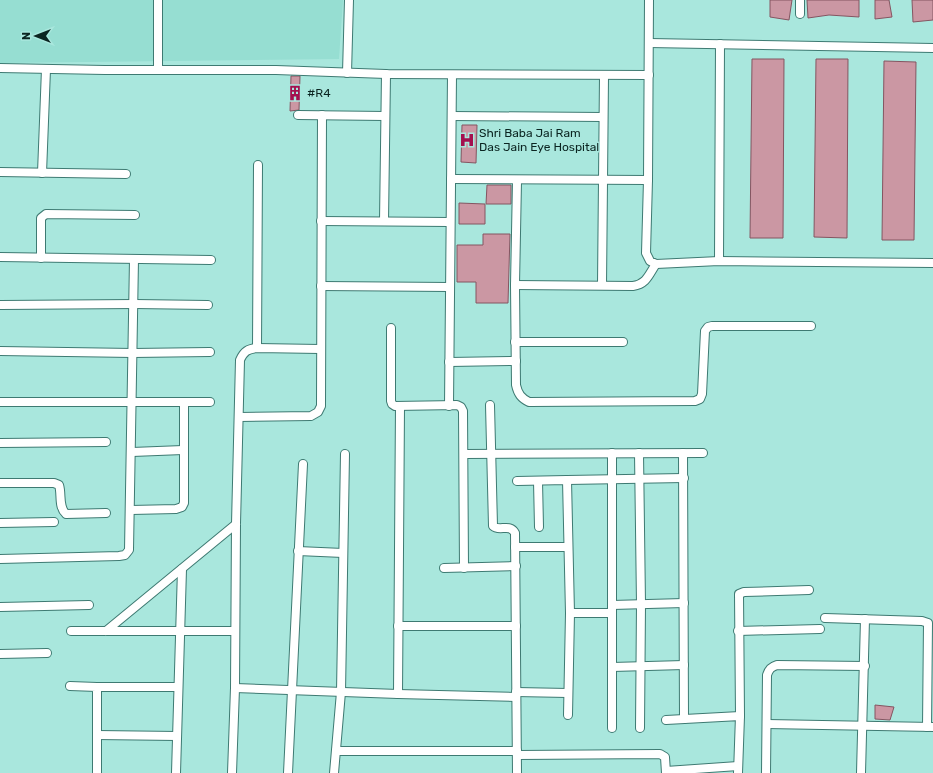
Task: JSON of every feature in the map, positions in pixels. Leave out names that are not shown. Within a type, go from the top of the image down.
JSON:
[{"type":"street","points":[[158,0],[158,69]]},
{"type":"street","points":[[347,72],[349,0]]},
{"type":"street","points":[[649,0],[646,253],[650,261],[656,264],[719,261],[933,264]]},
{"type":"street","points":[[800,0],[800,14]]},
{"type":"street","points":[[649,43],[933,48]]},
{"type":"street","points":[[719,261],[720,44]]},
{"type":"street","points":[[0,68],[276,70],[452,75],[648,75]]},
{"type":"street","points":[[42,173],[46,69]]},
{"type":"street","points":[[384,222],[386,74]]},
{"type":"street","points":[[449,406],[452,75]]},
{"type":"street","points":[[602,285],[604,76]]},
{"type":"street","points":[[298,115],[385,116]]},
{"type":"street","points":[[239,417],[311,416],[318,412],[321,406],[322,115]]},
{"type":"street","points":[[452,116],[603,118]]},
{"type":"street","points":[[257,348],[258,165]]},
{"type":"street","points":[[0,172],[126,174]]},
{"type":"street","points":[[451,179],[517,181],[648,180]]},
{"type":"street","points":[[517,181],[515,342],[516,385],[517,393],[522,399],[529,402],[695,401],[700,399],[702,394],[705,331],[708,327],[811,326]]},
{"type":"street","points":[[41,258],[41,218],[46,214],[135,215]]},
{"type":"street","points":[[321,221],[450,222]]},
{"type":"street","points":[[0,257],[211,260]]},
{"type":"street","points":[[0,559],[125,555],[129,550],[135,304],[134,259]]},
{"type":"street","points":[[515,285],[640,285],[645,281],[656,264]]},
{"type":"street","points":[[321,286],[450,287]]},
{"type":"street","points":[[0,305],[208,305]]},
{"type":"street","points":[[391,328],[392,404],[400,406],[457,405],[463,410],[464,568]]},
{"type":"street","points":[[515,342],[623,342]]},
{"type":"street","points":[[232,773],[235,688],[236,524],[240,360],[248,349],[320,349]]},
{"type":"street","points":[[0,351],[134,353],[210,352]]},
{"type":"street","points":[[449,362],[516,361]]},
{"type":"street","points":[[0,402],[210,402]]},
{"type":"street","points":[[131,510],[176,509],[182,507],[184,503],[184,402]]},
{"type":"street","points":[[490,405],[493,526],[496,528],[510,528],[515,533],[517,773]]},
{"type":"street","points":[[398,694],[400,406]]},
{"type":"street","points":[[0,443],[106,442]]},
{"type":"street","points":[[132,452],[183,450]]},
{"type":"street","points":[[612,453],[612,728]]},
{"type":"street","points":[[639,453],[638,478],[641,604],[640,728]]},
{"type":"street","points":[[683,453],[684,719]]},
{"type":"street","points":[[464,454],[703,453]]},
{"type":"street","points":[[334,773],[341,692],[345,454]]},
{"type":"street","points":[[288,773],[303,464]]},
{"type":"street","points":[[517,481],[684,478]]},
{"type":"street","points":[[567,480],[570,613],[568,715]]},
{"type":"street","points":[[538,481],[539,527]]},
{"type":"street","points":[[0,483],[54,483],[59,485],[61,507],[63,512],[66,514],[106,513]]},
{"type":"street","points":[[0,523],[54,522]]},
{"type":"street","points":[[106,631],[236,524]]},
{"type":"street","points":[[515,547],[568,547]]},
{"type":"street","points":[[298,551],[344,553]]},
{"type":"street","points":[[444,568],[516,566]]},
{"type":"street","points":[[176,773],[182,569]]},
{"type":"street","points":[[336,751],[660,754],[665,757],[666,772],[738,769],[740,716],[738,632],[739,594],[741,592],[810,590]]},
{"type":"street","points":[[570,613],[612,609],[641,604],[684,604]]},
{"type":"street","points":[[0,608],[89,605]]},
{"type":"street","points":[[767,724],[930,727],[928,623],[922,621],[825,618]]},
{"type":"street","points":[[861,773],[865,619]]},
{"type":"street","points":[[398,626],[516,626]]},
{"type":"street","points":[[738,632],[820,629]]},
{"type":"street","points":[[72,631],[235,631]]},
{"type":"street","points":[[0,654],[47,653]]},
{"type":"street","points":[[612,667],[684,665]]},
{"type":"street","points":[[766,773],[767,675],[769,669],[772,666],[777,665],[864,666]]},
{"type":"street","points":[[70,686],[178,687]]},
{"type":"street","points":[[97,687],[97,773]]},
{"type":"street","points":[[235,688],[398,694],[516,695],[568,693]]},
{"type":"street","points":[[666,720],[740,716]]},
{"type":"street","points":[[97,735],[177,736]]},
{"type":"shaded area","points":[[0,0],[343,0],[339,59],[0,63]]},
{"type":"building","points":[[770,0],[792,0],[789,20],[770,17]]},
{"type":"building","points":[[807,0],[859,0],[859,17],[829,15],[808,18]]},
{"type":"building","points":[[875,0],[889,0],[892,17],[875,19]]},
{"type":"building","points":[[912,0],[933,0],[933,20],[913,22]]},
{"type":"building","points":[[752,59],[784,59],[783,238],[750,238]]},
{"type":"building","points":[[816,59],[848,59],[847,238],[814,237]]},
{"type":"building","points":[[884,61],[916,62],[914,240],[882,240]]},
{"type":"building","name":"#R4","points":[[291,76],[300,76],[299,110],[290,111]]},
{"type":"building","points":[[462,125],[477,125],[476,163],[461,162]]},
{"type":"building","points":[[487,185],[511,185],[511,204],[486,204]]},
{"type":"building","points":[[459,203],[485,204],[485,224],[459,224]]},
{"type":"building","points":[[483,234],[510,234],[508,303],[476,303],[476,282],[457,282],[457,245],[483,245]]},
{"type":"building","points":[[875,705],[894,707],[890,720],[875,719]]},
{"type":"place","name":"#R4","points":[[295,93]]},
{"type":"place","name":"Shri Baba Jai Ram Das Jain Eye Hospital","points":[[467,140]]}]
